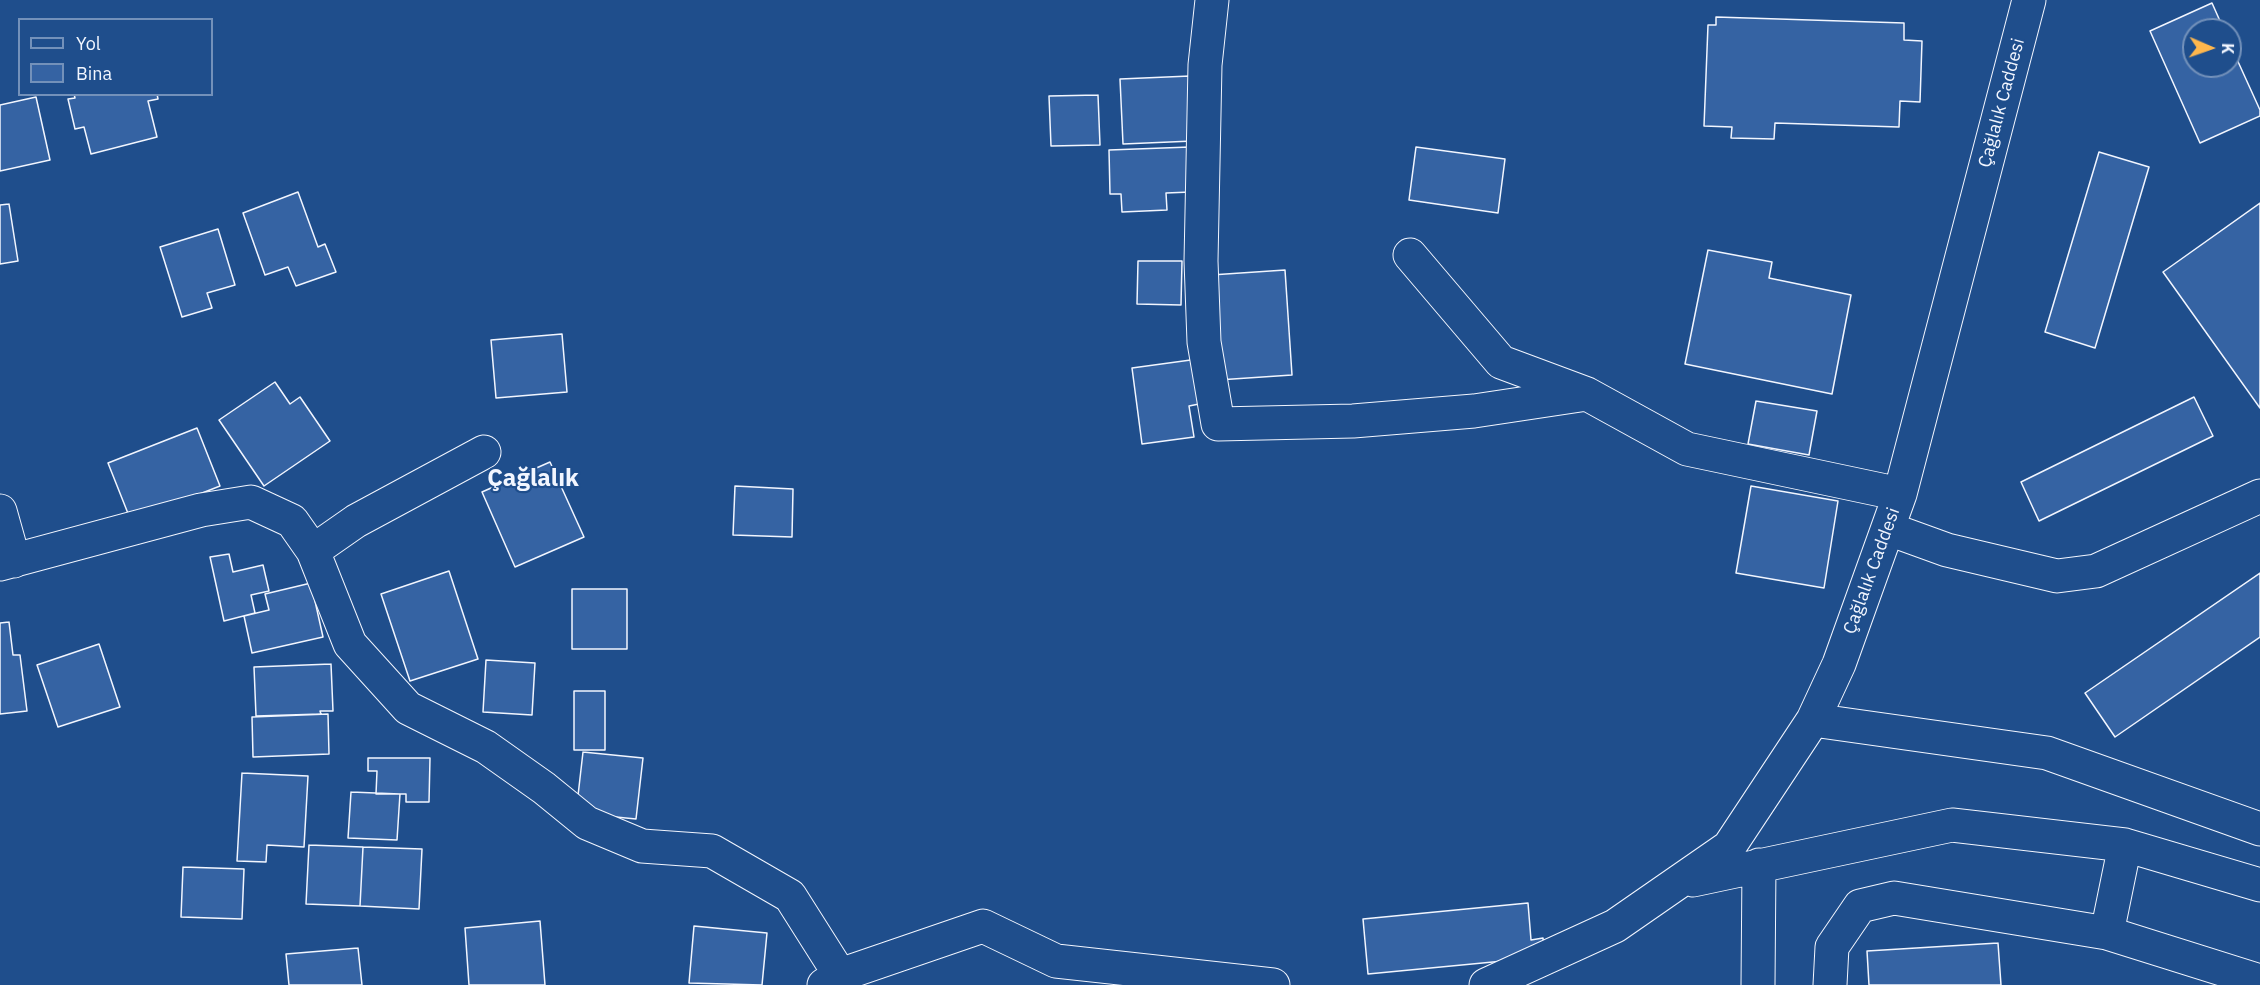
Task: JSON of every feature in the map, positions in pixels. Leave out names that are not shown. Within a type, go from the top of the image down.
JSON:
[{"type":"street","points":[[1212,0],[1205,66],[1201,261],[1204,342],[1218,424],[1353,421],[1474,411],[1587,394]]},
{"type":"street","name":"Çağlalık Caddesi","points":[[1486,985],[1615,926],[1729,847],[1813,720],[1839,664],[1900,494],[2029,0]]},
{"type":"street","points":[[1410,255],[1501,362],[1587,394],[1687,449],[1900,494]]},
{"type":"street","points":[[313,551],[356,521],[484,452]]},
{"type":"street","points":[[1889,529],[1947,550],[2057,576],[2096,571],[2260,496]]},
{"type":"street","points":[[0,511],[7,563],[201,510],[251,502],[292,521],[313,551],[350,644],[408,708],[486,747],[544,788],[587,823],[642,846],[712,851],[790,896],[832,980],[983,926],[1055,973],[1273,985]]},
{"type":"street","points":[[1813,720],[2048,753],[2260,829]]},
{"type":"street","points":[[1677,883],[1952,825],[2125,845],[2260,885]]},
{"type":"street","points":[[2107,933],[2125,845]]},
{"type":"street","points":[[1758,985],[1759,865]]},
{"type":"street","points":[[1830,985],[1832,947],[1860,906],[1894,898],[2107,933],[2260,981]]},
{"type":"building","points":[[2212,3],[2219,18],[2182,18],[2182,78],[2242,78],[2242,70],[2260,110],[2260,116],[2200,143],[2150,31]]},
{"type":"building","points":[[1716,17],[1904,23],[1904,40],[1922,41],[1920,102],[1900,101],[1899,127],[1775,123],[1774,139],[1731,138],[1732,127],[1704,126],[1708,25],[1716,25]]},
{"type":"building","points":[[1190,76],[1193,141],[1123,144],[1120,79]]},
{"type":"building","points":[[1098,95],[1100,145],[1051,146],[1049,96]]},
{"type":"building","points":[[74,96],[157,96],[158,99],[148,101],[157,137],[91,154],[84,127],[75,129],[68,99],[75,98]]},
{"type":"building","points":[[36,97],[50,160],[0,171],[0,105]]},
{"type":"building","points":[[1190,147],[1191,192],[1166,193],[1167,210],[1122,212],[1121,194],[1110,194],[1109,150]]},
{"type":"building","points":[[1416,147],[1505,159],[1498,213],[1409,200]]},
{"type":"building","points":[[2099,152],[2149,167],[2095,348],[2045,332]]},
{"type":"building","points":[[298,192],[318,247],[325,244],[336,272],[296,286],[288,267],[265,275],[243,213]]},
{"type":"building","points":[[2260,203],[2260,408],[2163,272]]},
{"type":"building","points":[[9,204],[18,261],[0,264],[0,205]]},
{"type":"building","points":[[218,229],[235,285],[207,293],[212,308],[182,317],[160,247]]},
{"type":"building","points":[[1708,250],[1772,262],[1769,278],[1851,295],[1832,394],[1685,364]]},
{"type":"building","points":[[1138,261],[1182,261],[1181,305],[1137,304]]},
{"type":"building","points":[[1285,270],[1292,375],[1218,380],[1211,275]]},
{"type":"building","points":[[562,334],[567,392],[496,398],[491,340]]},
{"type":"building","points":[[1198,359],[1204,403],[1189,406],[1194,437],[1142,444],[1132,368]]},
{"type":"building","points":[[275,382],[290,404],[300,397],[330,441],[264,486],[219,420]]},
{"type":"building","points":[[2194,397],[2213,436],[2039,521],[2021,482]]},
{"type":"building","points":[[1756,401],[1817,411],[1809,455],[1748,444]]},
{"type":"building","points":[[197,428],[220,486],[131,521],[108,463]]},
{"type":"building","points":[[550,462],[584,537],[515,567],[482,492]]},
{"type":"building","points":[[735,486],[793,489],[792,537],[733,535]]},
{"type":"building","points":[[1751,486],[1838,501],[1824,588],[1736,573]]},
{"type":"building","points":[[229,554],[233,572],[263,565],[269,591],[251,595],[255,613],[224,621],[210,557]]},
{"type":"building","points":[[449,571],[478,659],[410,681],[381,594]]},
{"type":"building","points":[[2260,573],[2260,637],[2115,737],[2085,693]]},
{"type":"building","points":[[311,583],[323,637],[252,653],[244,616],[269,610],[265,594]]},
{"type":"building","points":[[572,589],[627,589],[627,649],[572,649]]},
{"type":"building","points":[[9,622],[13,655],[20,655],[27,711],[0,714],[0,623]]},
{"type":"building","points":[[99,644],[120,707],[58,727],[37,665]]},
{"type":"building","points":[[486,660],[535,663],[532,715],[483,712]]},
{"type":"building","points":[[331,664],[333,711],[320,711],[321,714],[256,716],[254,667]]},
{"type":"building","points":[[574,691],[605,691],[605,750],[574,750]]},
{"type":"building","points":[[328,714],[329,754],[253,757],[252,717]]},
{"type":"building","points":[[583,752],[643,758],[636,819],[576,813]]},
{"type":"building","points":[[368,758],[430,758],[429,802],[406,802],[406,794],[376,794],[377,771],[368,771]]},
{"type":"building","points":[[242,773],[308,776],[304,847],[267,845],[266,862],[237,861]]},
{"type":"building","points":[[351,792],[400,794],[397,840],[348,838]]},
{"type":"building","points":[[309,845],[363,847],[360,906],[306,904]]},
{"type":"building","points":[[363,847],[422,849],[419,909],[360,906]]},
{"type":"building","points":[[183,867],[244,869],[242,919],[181,917]]},
{"type":"building","points":[[1528,903],[1531,940],[1543,938],[1545,957],[1368,974],[1363,919]]},
{"type":"building","points":[[540,921],[545,985],[469,985],[465,928]]},
{"type":"building","points":[[694,926],[767,933],[762,985],[689,983]]},
{"type":"building","points":[[1998,943],[2001,985],[1869,985],[1867,951]]},
{"type":"building","points":[[358,948],[362,985],[289,985],[286,954]]},
{"type":"district","name":"Çağlalık","points":[[533,479]]}]
